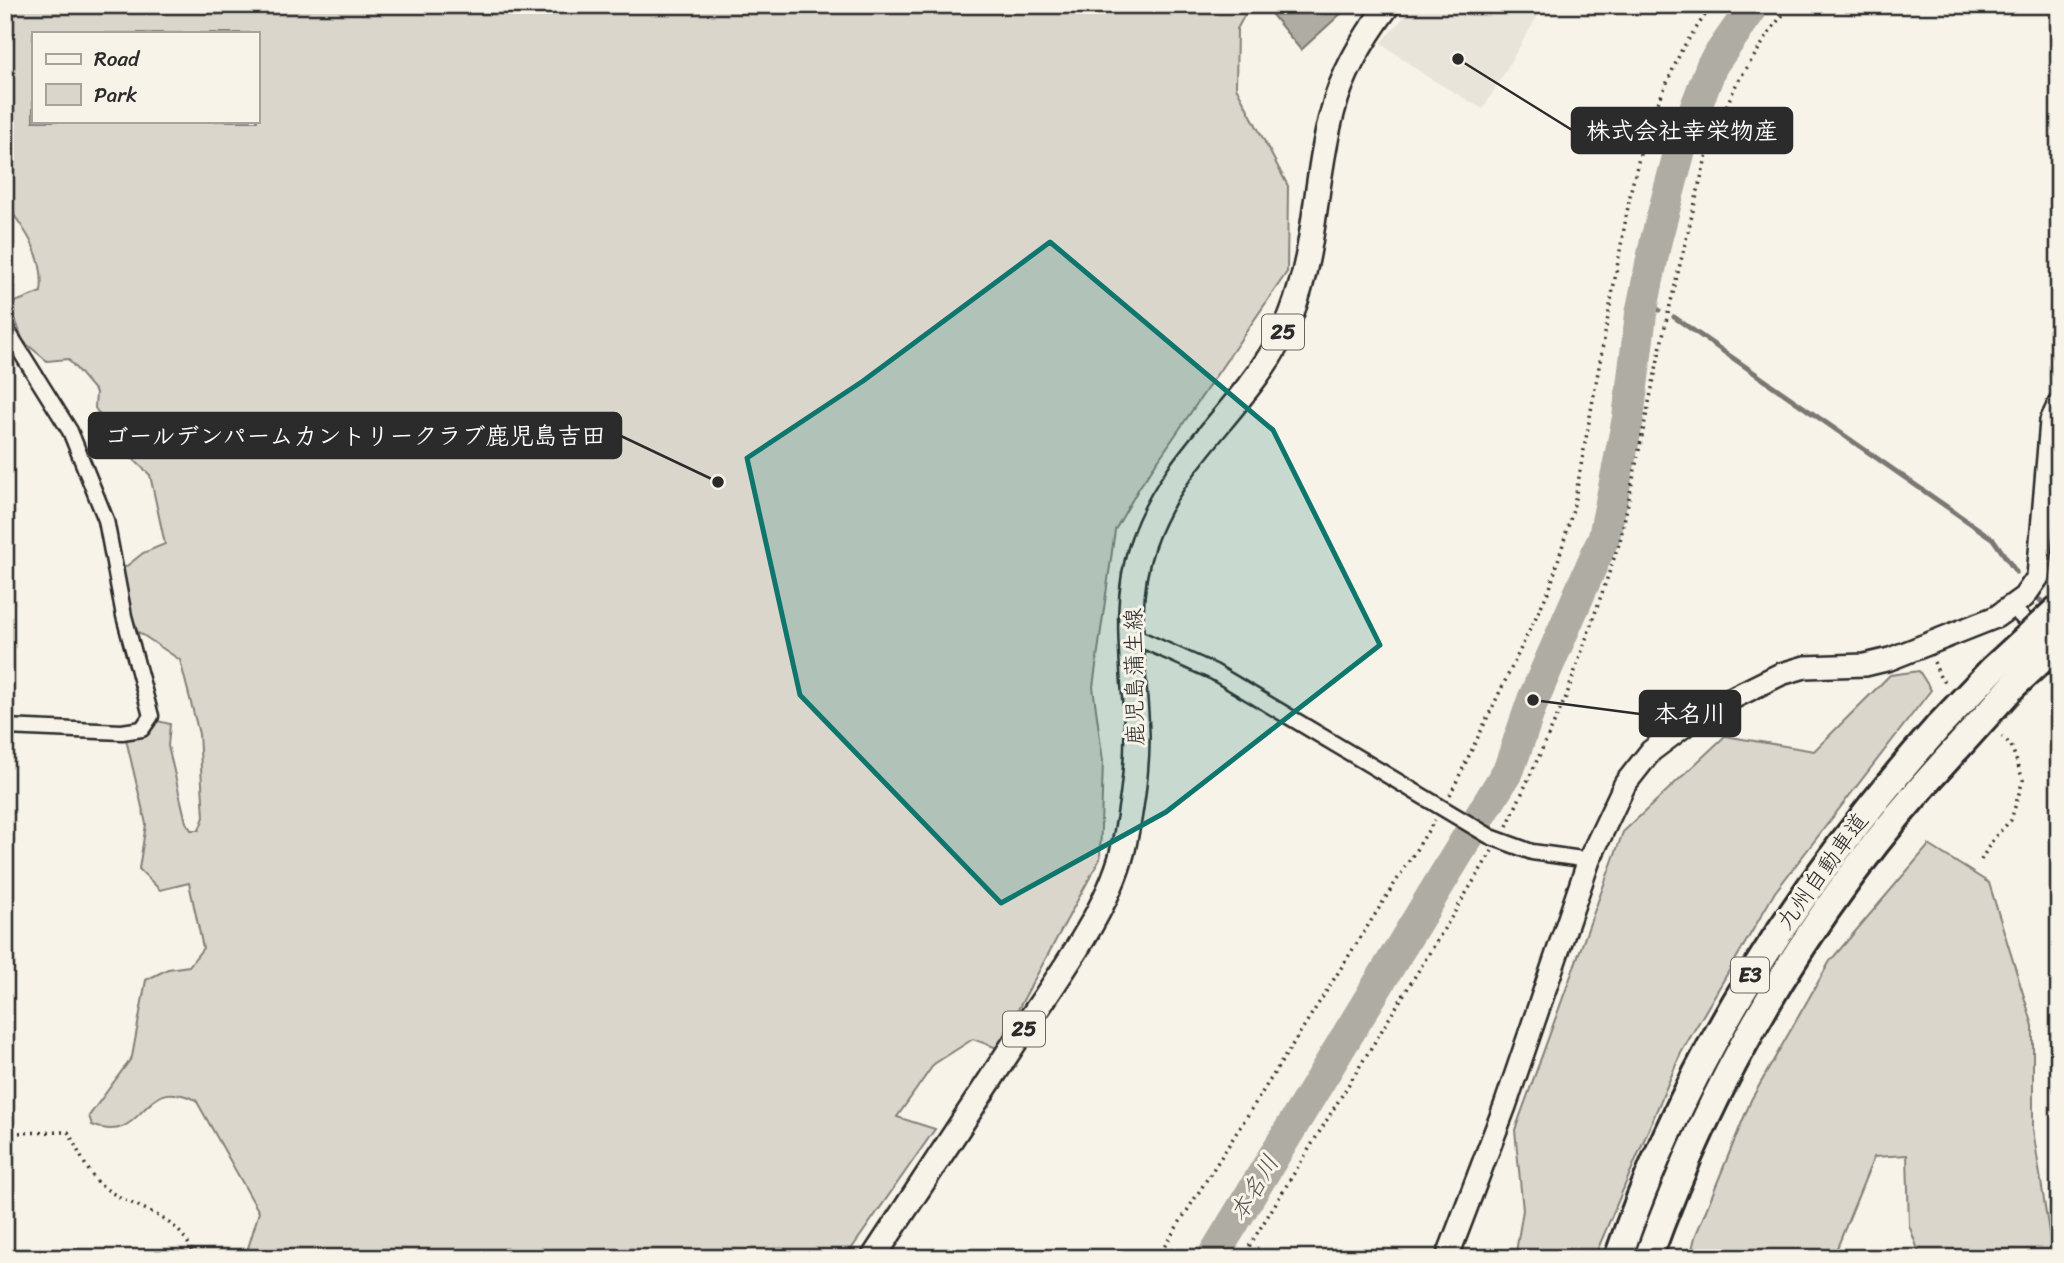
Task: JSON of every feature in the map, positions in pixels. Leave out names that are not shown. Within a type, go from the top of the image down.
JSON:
[{"type":"highway","name":"九州自動車道","points":[[1618,1258],[1645,1184],[1675,1114],[1714,1036],[1756,964],[1849,832],[1939,726],[2059,608]]},
{"type":"highway","name":"九州自動車道","points":[[1648,1258],[1699,1127],[1738,1049],[1779,978],[1869,848],[2013,686],[2059,643]]},
{"type":"main road","name":"鹿児島蒲生線","points":[[873,1258],[1069,960],[1114,877],[1125,845],[1135,782],[1137,738],[1130,635],[1141,546],[1156,507],[1196,447],[1253,380],[1291,315],[1307,260],[1333,108],[1363,39],[1388,5]]},
{"type":"street","points":[[5,327],[70,431],[106,520],[124,616],[151,716],[142,729],[122,732],[5,727]]},
{"type":"street","points":[[1447,1258],[1505,1106],[1589,860],[1625,784],[1651,751],[1700,714],[1781,674],[1805,667],[1865,665],[1890,659],[1996,617],[2012,607],[2038,577],[2051,421],[2059,404]]},
{"type":"street","points":[[2012,607],[2059,654]]},
{"type":"street","points":[[1130,635],[1214,672],[1495,838],[1532,852],[1589,860]]},
{"type":"path","points":[[5,42],[18,5]]},
{"type":"path","points":[[1157,1258],[1446,810],[1550,588],[1573,510],[1631,190],[1646,130],[1682,49],[1712,5]]},
{"type":"path","points":[[1242,1258],[1495,838],[1514,814],[1566,696],[1620,541],[1665,326],[1710,141],[1738,83],[1775,24],[1791,5]]},
{"type":"path","points":[[5,1133],[68,1132],[98,1183],[168,1221],[192,1249],[194,1258]]},
{"type":"highlighted area","points":[[1050,242],[1273,430],[1380,645],[1166,812],[1001,903],[800,695],[747,458],[863,381]]},
{"type":"shaded area","points":[[1264,5],[1346,5],[1346,9],[1301,50]]},
{"type":"shaded area","points":[[1415,5],[1544,5],[1483,109],[1426,76],[1381,43]]},
{"type":"green space","points":[[5,5],[1250,5],[1237,29],[1236,87],[1288,186],[1287,272],[1139,488],[1115,530],[1093,687],[1103,761],[1100,859],[997,1048],[973,1039],[934,1064],[897,1117],[935,1129],[845,1258],[245,1258],[259,1212],[196,1100],[180,1095],[163,1095],[126,1125],[106,1129],[92,1125],[89,1116],[132,1057],[146,980],[168,969],[189,966],[203,948],[189,883],[160,890],[139,869],[146,824],[125,735],[144,733],[158,721],[170,724],[168,746],[186,822],[191,830],[199,830],[204,817],[199,734],[180,660],[134,629],[123,569],[143,553],[165,544],[150,475],[125,451],[95,408],[96,392],[68,359],[47,361],[23,341],[10,304],[41,292],[42,279],[37,256],[20,223],[5,203]]},
{"type":"green space","points":[[1919,671],[1931,690],[1775,892],[1681,1053],[1594,1258],[1515,1258],[1523,1210],[1515,1130],[1623,832],[1725,736],[1814,751],[1890,675]]},
{"type":"green space","points":[[1929,845],[1989,883],[2033,1026],[2033,1130],[2053,1258],[1921,1258],[1909,1225],[1907,1155],[1874,1157],[1833,1258],[1690,1258],[1695,1237],[1751,1100],[1830,961]]},
{"type":"waterway","name":"本名川","points":[[1212,1258],[1509,769],[1533,700],[1604,537],[1628,418],[1641,314],[1656,240],[1681,146],[1712,65],[1754,5]]},
{"type":"waterway","points":[[1644,303],[1659,310]]},
{"type":"waterway","points":[[1674,317],[1993,539],[2016,572]]},
{"type":"waterway","points":[[2040,600],[2048,609]]},
{"type":"place","name":"株式会社幸栄物産","points":[[1458,59]]},
{"type":"place","name":"ゴールデンパームカントリークラブ鹿児島吉田","points":[[718,482]]},
{"type":"place","name":"本名川","points":[[1533,700]]}]
